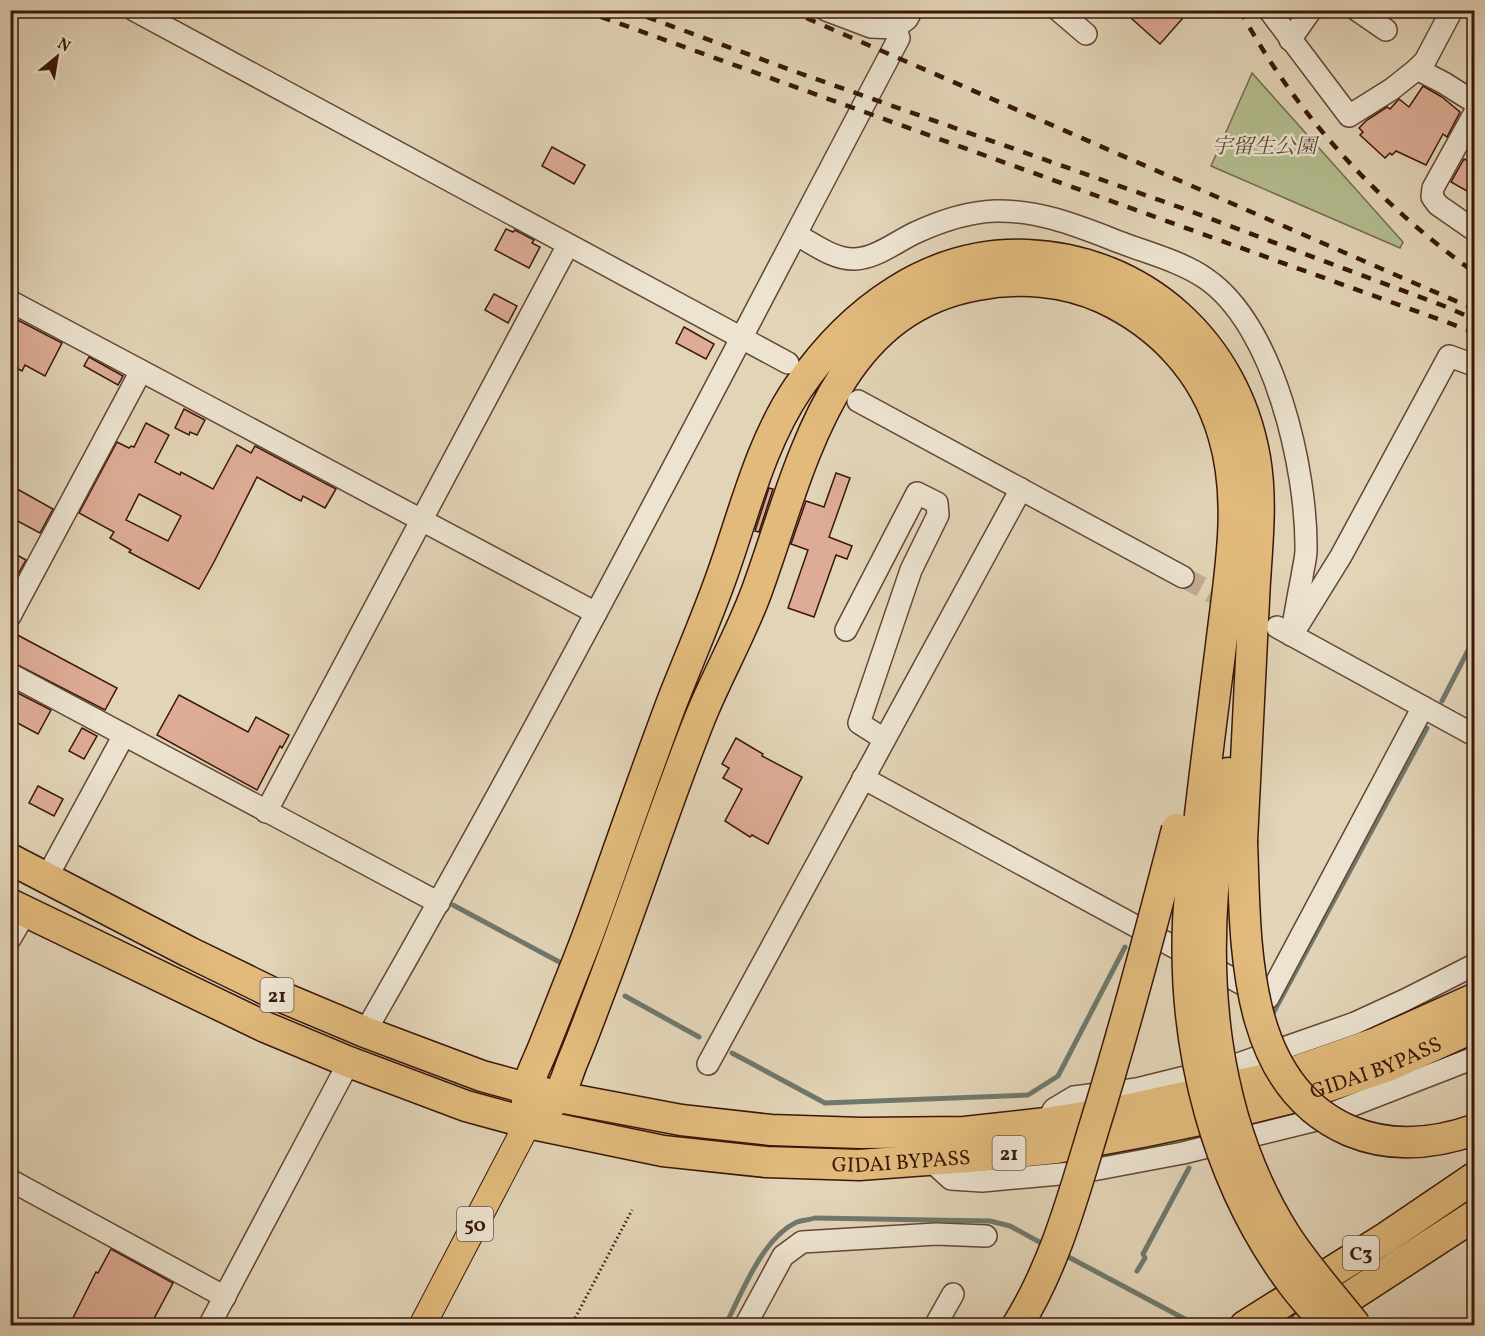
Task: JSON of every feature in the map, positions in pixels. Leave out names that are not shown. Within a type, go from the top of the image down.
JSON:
[{"type":"highway","points":[[528,1123],[527,1088],[584,946],[670,707],[719,584],[765,450],[799,387],[852,325],[884,299],[915,279],[947,265],[981,258],[1018,255],[1050,256],[1085,264],[1122,278],[1155,297],[1184,321],[1210,350],[1230,383],[1245,420],[1255,455],[1259,491],[1259,530],[1242,584],[1209,835],[1188,924],[1193,1027],[1208,1107],[1224,1157],[1243,1200],[1292,1283],[1327,1326]]},
{"type":"highway","points":[[528,1123],[559,1097],[611,963],[701,717],[754,597],[814,429],[847,371],[870,343],[897,319],[927,301],[961,288],[995,282],[1030,281],[1064,285],[1098,296],[1128,310],[1157,331],[1182,356],[1202,382],[1217,413],[1224,435],[1232,482],[1234,522],[1242,584],[1209,835],[1210,977],[1219,1060],[1230,1105],[1263,1193],[1286,1235],[1309,1268],[1356,1326]]},
{"type":"highway","points":[[1209,835],[1245,913],[1254,1000],[1275,1062],[1290,1084],[1314,1109],[1337,1125],[1363,1136],[1391,1142],[1420,1143],[1451,1138],[1474,1130]]},
{"type":"highway","points":[[1017,1326],[1043,1276],[1076,1189],[1111,1074],[1209,835]]},
{"type":"highway","name":"21","points":[[10,859],[277,995],[365,1032],[482,1076],[559,1097]]},
{"type":"highway","name":"21","points":[[18,908],[255,1022],[349,1062],[466,1106],[528,1123]]},
{"type":"highway","name":"GIDAI BYPASS","points":[[559,1097],[681,1120],[771,1130],[861,1133],[964,1132],[1046,1123],[1126,1110],[1288,1074],[1376,1043],[1474,999]]},
{"type":"highway","name":"GIDAI BYPASS","points":[[528,1123],[663,1151],[755,1160],[859,1165],[1056,1148],[1223,1115],[1296,1097],[1388,1066],[1474,1027]]},
{"type":"highway","name":"C3","points":[[1245,1326],[1377,1243],[1474,1178]]},
{"type":"highway","name":"C3","points":[[1305,1326],[1474,1216]]},
{"type":"highway","points":[[1332,1326],[1474,1241]]},
{"type":"main road","name":"50","points":[[422,1326],[528,1123]]},
{"type":"street","points":[[134,10],[788,363]]},
{"type":"street","points":[[826,10],[871,27],[895,27],[907,19],[912,10]]},
{"type":"street","points":[[1058,10],[1086,34]]},
{"type":"street","points":[[1269,10],[1349,116],[1392,89],[1425,61],[1452,10]]},
{"type":"street","points":[[1290,40],[1311,10]]},
{"type":"street","points":[[1357,10],[1386,30]]},
{"type":"street","points":[[365,1032],[439,903],[797,235],[899,38],[895,27]]},
{"type":"street","points":[[1417,69],[1474,102]]},
{"type":"street","points":[[1474,114],[1433,188],[1432,197],[1438,205],[1474,231]]},
{"type":"street","points":[[797,235],[831,254],[855,259],[875,254],[917,232],[958,217],[994,212],[1031,213],[1066,222],[1174,263],[1204,277],[1228,297],[1249,327],[1264,356],[1282,403],[1299,468],[1306,552],[1284,631]]},
{"type":"street","points":[[266,812],[568,245]]},
{"type":"street","points":[[10,301],[596,613]]},
{"type":"street","points":[[1284,631],[1341,556],[1449,356],[1474,365]]},
{"type":"street","points":[[10,616],[141,370]]},
{"type":"street","points":[[858,401],[1183,577]]},
{"type":"street","points":[[708,1064],[1021,489]]},
{"type":"street","points":[[846,630],[917,492],[937,503],[938,515],[912,570],[859,723],[884,739]]},
{"type":"street","points":[[1284,631],[1474,735]]},
{"type":"street","points":[[10,674],[439,903]]},
{"type":"street","points":[[863,778],[1268,998],[1423,707]]},
{"type":"street","points":[[47,878],[124,735]]},
{"type":"street","points":[[10,939],[18,908]]},
{"type":"street","points":[[1046,1123],[1054,1109],[1074,1097],[1137,1089],[1238,1064],[1355,1023],[1474,964]]},
{"type":"street","points":[[930,1160],[951,1179],[982,1181],[1082,1172],[1183,1153],[1312,1121],[1474,1058]]},
{"type":"street","points":[[209,1326],[349,1062]]},
{"type":"street","points":[[10,1180],[225,1297]]},
{"type":"street","points":[[745,1326],[783,1256],[802,1242],[936,1234],[986,1236]]},
{"type":"street","points":[[935,1326],[953,1294]]},
{"type":"path","points":[[571,1326],[632,1210]]},
{"type":"green space","name":"宇留生公園","points":[[1252,73],[1403,242],[1400,248],[1211,166]]},
{"type":"building","points":[[1122,10],[1190,10],[1160,44]]},
{"type":"building","points":[[1423,86],[1442,97],[1460,112],[1447,137],[1443,134],[1426,165],[1396,151],[1385,158],[1360,135],[1363,132],[1359,128],[1387,107],[1390,109],[1399,99],[1409,107]]},
{"type":"building","points":[[552,147],[585,165],[574,184],[542,166]]},
{"type":"building","points":[[1464,159],[1474,164],[1474,195],[1451,182]]},
{"type":"building","points":[[506,229],[513,232],[515,230],[534,240],[532,243],[540,247],[529,268],[495,250]]},
{"type":"building","points":[[494,294],[517,306],[508,323],[485,310]]},
{"type":"building","points":[[10,316],[62,343],[45,376],[25,365],[22,371],[10,365]]},
{"type":"building","points":[[684,327],[714,344],[706,359],[676,343]]},
{"type":"building","points":[[89,357],[123,376],[118,385],[84,366]]},
{"type":"building","points":[[184,409],[205,420],[197,435],[190,432],[189,435],[175,428]]},
{"type":"building","points":[[146,423],[169,435],[155,462],[180,475],[181,472],[213,489],[237,445],[251,453],[255,446],[336,489],[325,508],[303,496],[301,501],[257,477],[199,589],[129,552],[131,550],[110,538],[114,532],[79,513],[117,442],[129,448],[134,447]],"holes":[[[139,494],[181,516],[168,541],[126,520]]]},
{"type":"building","points":[[836,473],[850,478],[829,537],[852,546],[847,559],[836,555],[814,617],[788,608],[808,550],[791,544],[806,501],[824,507]]},
{"type":"building","points":[[10,485],[53,509],[40,533],[10,517]]},
{"type":"building","points":[[769,488],[773,489],[759,532],[755,531]]},
{"type":"building","points":[[10,551],[26,560],[10,588]]},
{"type":"building","points":[[10,631],[117,688],[105,710],[10,661]]},
{"type":"building","points":[[10,689],[51,710],[38,734],[10,719]]},
{"type":"building","points":[[179,695],[248,732],[256,717],[289,735],[282,748],[280,746],[257,790],[157,735]]},
{"type":"building","points":[[82,728],[97,736],[84,759],[69,751]]},
{"type":"building","points":[[736,738],[763,754],[762,756],[802,777],[768,844],[752,835],[750,837],[725,821],[742,789],[723,778],[729,768],[722,764]]},
{"type":"building","points":[[38,786],[63,799],[54,816],[29,803]]},
{"type":"building","points":[[111,1249],[173,1283],[150,1326],[69,1326],[96,1272],[98,1273]]},
{"type":"waterway","points":[[1442,701],[1474,639]]},
{"type":"waterway","points":[[1271,1017],[1427,728]]},
{"type":"waterway","points":[[453,905],[563,964]]},
{"type":"waterway","points":[[732,1053],[825,1103],[1028,1095],[1058,1076],[1125,947]]},
{"type":"waterway","points":[[625,996],[699,1037]]},
{"type":"waterway","points":[[1137,1271],[1145,1258],[1143,1254],[1189,1168]]},
{"type":"waterway","points":[[725,1326],[763,1253],[773,1240],[799,1221],[815,1218],[990,1221],[1010,1226],[1045,1245]]},
{"type":"waterway","points":[[1061,1253],[1198,1326]]},
{"type":"tunnel","points":[[1183,577],[1238,607]]},
{"type":"railway","points":[[582,10],[1474,332]]},
{"type":"railway","points":[[628,10],[1179,207],[1474,319]]},
{"type":"railway","points":[[788,10],[1474,309]]},
{"type":"railway","points":[[1240,10],[1287,85],[1342,155],[1406,217],[1474,272]]}]
